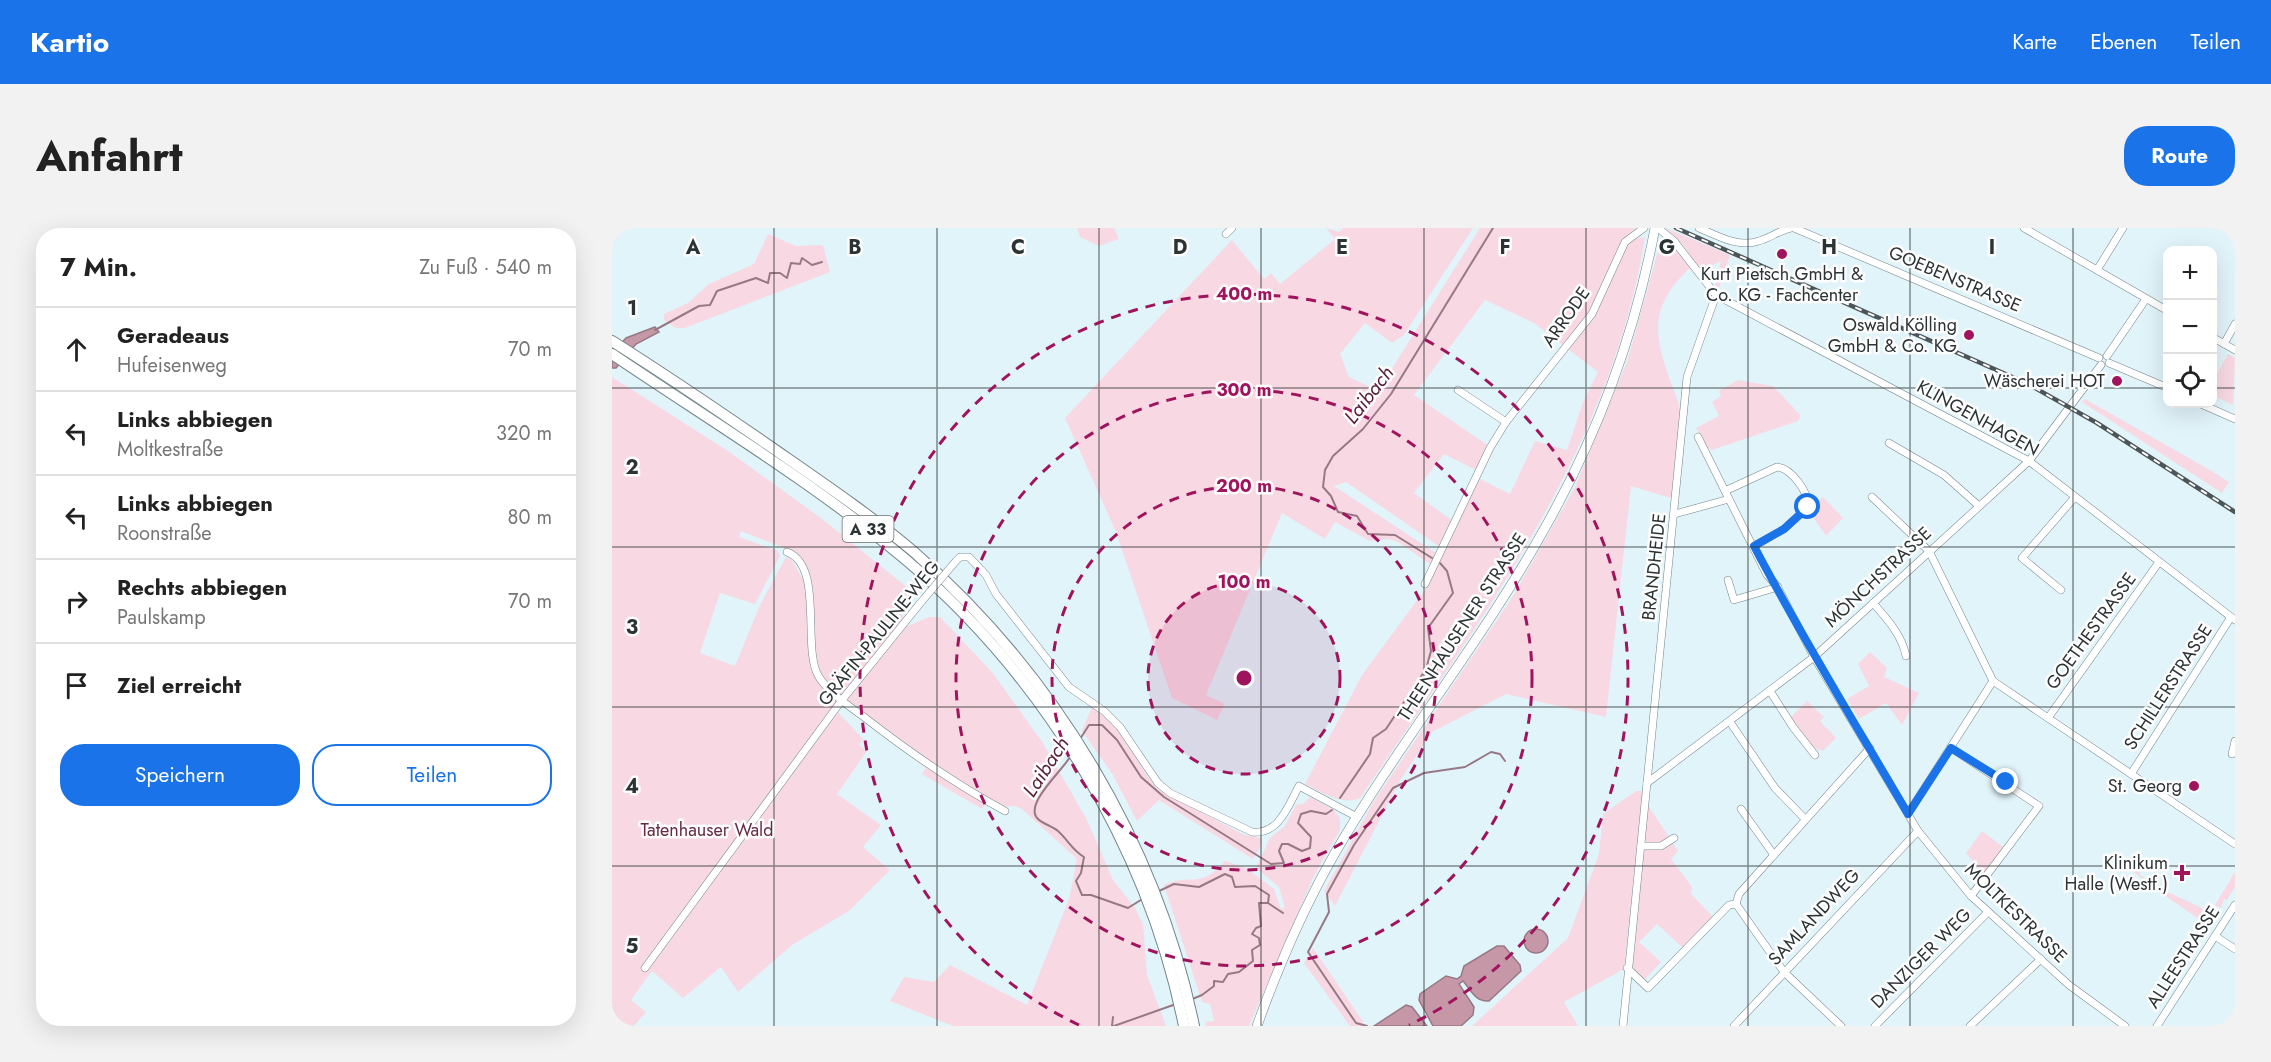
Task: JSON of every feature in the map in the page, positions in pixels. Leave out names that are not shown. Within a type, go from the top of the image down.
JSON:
[{"type":"highway","name":"A 33","points":[[614,347],[822,494],[906,560],[986,638],[1035,699],[1068,746],[1147,886]]},
{"type":"highway","name":"A 33","points":[[627,357],[825,484],[915,553],[994,631],[1035,680],[1074,736],[1132,839],[1186,1012],[1194,1026]]},
{"type":"highway","name":"A 33","points":[[1184,1026],[1186,1012]]},
{"type":"main road","name":"THEENHAUSENER STRASSE","points":[[1257,1026],[1295,932],[1331,861],[1357,817],[1504,597],[1543,532],[1584,449],[1626,345],[1657,228]]},
{"type":"street","name":"ARRODE","points":[[1425,584],[1490,448],[1506,422],[1592,314],[1625,242],[1644,228]]},
{"type":"street","points":[[1657,228],[1674,241],[1716,295]]},
{"type":"street","points":[[1699,228],[1731,242],[1746,243],[1758,242],[1792,228]]},
{"type":"street","name":"GOEBENSTRASSE","points":[[1792,228],[1799,228],[2100,362]]},
{"type":"street","points":[[2024,228],[2163,308]]},
{"type":"street","points":[[2097,270],[2123,228]]},
{"type":"street","name":"KLINGENHAGEN","points":[[1716,295],[2029,461],[2233,619]]},
{"type":"street","name":"BRANDHEIDE","points":[[1623,1026],[1687,377],[1716,295]]},
{"type":"street","points":[[2100,362],[2105,366],[2146,299]]},
{"type":"street","points":[[2224,344],[2235,324]]},
{"type":"street","points":[[2217,340],[2235,350]]},
{"type":"street","points":[[2108,359],[2163,386]]},
{"type":"street","name":"MÖNCHSTRASSE","points":[[1647,783],[1814,657],[2029,461],[2100,362]]},
{"type":"street","points":[[1458,390],[1506,422]]},
{"type":"street","points":[[2210,408],[2235,419]]},
{"type":"street","name":"MOLTKESTRASSE","points":[[1698,437],[1767,575],[1778,587],[1814,657],[1918,831],[1971,896],[2094,1005],[2125,1026]]},
{"type":"street","points":[[1889,443],[1944,475],[1979,506]]},
{"type":"street","points":[[1725,491],[1771,469],[1785,468],[1808,500],[1808,507],[1784,529],[1754,546]]},
{"type":"street","points":[[2061,590],[2022,558],[2075,496]]},
{"type":"street","points":[[1872,497],[1929,551],[1993,681],[2235,844]]},
{"type":"street","points":[[1675,514],[1729,499]]},
{"type":"street","points":[[787,552],[794,556],[808,584],[812,653],[818,677],[842,700],[959,786],[1005,811]]},
{"type":"street","name":"GRÄFIN-PAULINE-WEG","points":[[645,968],[842,700],[960,557],[969,557],[986,575],[996,594],[1069,687],[1113,719],[1153,778],[1170,793],[1252,832],[1266,832],[1274,827],[1299,786],[1357,817]]},
{"type":"street","name":"GOETHESTRASSE","points":[[2048,718],[2159,562]]},
{"type":"street","points":[[1728,580],[1734,600],[1778,587]]},
{"type":"street","points":[[1873,603],[1892,625],[1904,645],[1906,656]]},
{"type":"street","name":"SCHILLERSTRASSE","points":[[2131,774],[2233,619]]},
{"type":"street","points":[[1908,814],[1993,681]]},
{"type":"street","points":[[1770,691],[1793,727],[1815,755]]},
{"type":"street","points":[[1730,722],[1775,788],[1806,819]]},
{"type":"street","points":[[2232,754],[2235,741]]},
{"type":"street","points":[[1736,904],[1740,894],[1870,748]]},
{"type":"street","points":[[1951,748],[2039,806],[1971,896]]},
{"type":"street","points":[[1741,809],[1751,819],[1774,855]]},
{"type":"street","name":"SAMLANDWEG","points":[[1734,1026],[1918,831]]},
{"type":"street","points":[[1641,846],[1661,846],[1674,838]]},
{"type":"street","points":[[1736,904],[1784,972],[1841,1026]]},
{"type":"street","points":[[1628,968],[1648,988],[1729,905],[1736,904]]},
{"type":"street","name":"ALLEESTRASSE","points":[[2157,1026],[2235,904]]},
{"type":"street","name":"DANZIGER WEG","points":[[1875,1026],[1988,912]]},
{"type":"street","points":[[2215,936],[2235,949]]},
{"type":"street","points":[[1970,1026],[2041,959]]},
{"type":"green space","points":[[1077,228],[1114,228],[1119,239],[1099,246],[1080,237]]},
{"type":"green space","points":[[1326,228],[1339,232],[1343,228],[1473,228],[1404,335],[1392,343],[1365,323],[1340,354],[1349,377],[1378,391],[1480,228],[1637,228],[1631,232],[1635,239],[1645,237],[1628,315],[1603,390],[1571,462],[1534,532],[1493,600],[1360,798],[1353,800],[1332,797],[1305,784],[1362,675],[1429,584],[1478,478],[1510,494],[1535,441],[1567,450],[1583,402],[1598,372],[1534,323],[1485,300],[1414,395],[1489,446],[1476,470],[1444,454],[1414,493],[1453,521],[1440,547],[1346,482],[1334,486],[1436,553],[1430,564],[1398,542],[1389,539],[1370,541],[1335,522],[1325,539],[1282,513],[1206,695],[1225,704],[1217,720],[1172,698],[1116,532],[1065,418],[1232,240],[1264,279],[1271,273],[1280,284],[1335,239]]},
{"type":"green space","points":[[1666,228],[1730,255],[1718,291],[1714,288],[1721,261],[1700,271],[1685,247]]},
{"type":"green space","points":[[768,234],[796,246],[823,245],[830,272],[685,328],[676,328],[664,320],[664,314],[688,303],[709,284],[754,264]]},
{"type":"green space","points":[[1662,237],[1671,244],[1690,268],[1677,282],[1662,307],[1658,333],[1664,363],[1680,411],[1680,444],[1674,499],[1631,486],[1606,717],[1506,694],[1432,732],[1401,779],[1335,906],[1324,891],[1374,801],[1510,601],[1574,489],[1627,362]]},
{"type":"green space","points":[[2228,354],[2235,358],[2233,405],[2217,397],[2217,374]]},
{"type":"green space","name":"Tatenhauser Wald","points":[[612,377],[728,451],[821,518],[908,588],[902,615],[908,626],[929,617],[940,617],[992,672],[1043,743],[1087,820],[1113,880],[1135,908],[1143,924],[1147,975],[1166,1026],[953,1026],[890,1001],[904,977],[934,982],[950,965],[1027,1005],[1069,899],[1077,859],[1022,809],[1015,806],[1002,807],[988,800],[982,809],[922,774],[926,768],[843,703],[837,711],[863,739],[859,745],[867,751],[837,794],[881,825],[863,847],[890,870],[849,911],[792,945],[738,992],[721,967],[683,998],[652,971],[631,1000],[646,1012],[634,1026],[612,1026]],"holes":[[[741,531],[787,549],[804,568],[804,581],[791,559],[786,557],[760,605],[735,666],[700,653],[720,593],[755,604],[780,556],[778,551],[739,537]]]},
{"type":"green space","points":[[1738,380],[1773,386],[1801,416],[1798,421],[1712,450],[1707,448],[1696,428],[1719,416],[1712,402],[1721,396],[1719,391]]},
{"type":"green space","points":[[2085,399],[2229,482],[2222,493],[2082,402]]},
{"type":"green space","points":[[1823,497],[1843,518],[1826,536],[1808,510]]},
{"type":"green space","points":[[1870,652],[1887,668],[1884,677],[1919,693],[1902,725],[1886,703],[1859,719],[1847,699],[1869,686],[1858,664]]},
{"type":"green space","points":[[1807,701],[1824,717],[1820,721],[1836,738],[1823,751],[1813,748],[1791,717]]},
{"type":"green space","points":[[1092,707],[1110,720],[1121,732],[1144,771],[1159,790],[1244,835],[1262,838],[1262,844],[1253,859],[1159,800],[1137,821],[1113,775],[1082,731]]},
{"type":"green space","points":[[1636,791],[1643,791],[1624,969],[1564,1002],[1578,1026],[1472,1026],[1568,938],[1599,854],[1603,814]]},
{"type":"green space","points":[[1310,797],[1334,810],[1340,818],[1340,830],[1313,878],[1249,1026],[1206,1026],[1206,1022],[1214,1021],[1210,1004],[1202,1002],[1164,885],[1174,881],[1208,876],[1225,861],[1246,868],[1274,889],[1281,909],[1285,908],[1279,887],[1256,868],[1270,838],[1285,826],[1296,805],[1303,804]]},
{"type":"green space","points":[[1648,805],[1678,851],[1671,859],[1692,887],[1691,894],[1713,917],[1683,948],[1657,924],[1639,942],[1661,962],[1644,980],[1630,965]]},
{"type":"green space","points":[[1982,831],[2003,847],[1984,874],[1966,853]]},
{"type":"green space","points":[[2124,864],[2140,868],[2140,875],[2149,882],[2216,916],[2209,926],[2151,886]]},
{"type":"green space","points":[[2235,872],[2235,887],[2227,900],[2224,899],[2221,908],[2215,905]]},
{"type":"green space","points":[[1313,948],[1365,1026],[1350,1026],[1304,963]]},
{"type":"shaded area","points":[[655,327],[659,332],[636,344],[616,368],[612,368],[612,354],[626,338]]},
{"type":"shaded area","points":[[1536,929],[1544,933],[1548,941],[1544,949],[1536,953],[1528,949],[1524,941],[1528,933]]},
{"type":"shaded area","points":[[1497,946],[1504,946],[1520,965],[1521,971],[1489,1001],[1480,1000],[1463,981],[1459,984],[1474,1007],[1473,1015],[1461,1026],[1433,1026],[1419,1000],[1420,994],[1446,976],[1457,979],[1461,976],[1464,966]]},
{"type":"shaded area","points":[[1406,1005],[1412,1007],[1427,1026],[1374,1026]]},
{"type":"waterway","name":"Laibach","points":[[1432,558],[1395,535],[1368,534],[1357,516],[1338,512],[1331,496],[1323,487],[1325,470],[1333,456],[1363,429],[1391,394],[1493,228]]},
{"type":"waterway","points":[[655,330],[699,306],[710,305],[717,291],[756,278],[768,283],[770,273],[780,273],[787,278],[791,263],[800,264],[802,258],[812,265],[822,262]]},
{"type":"waterway","name":"Laibach","points":[[1340,798],[1370,754],[1373,738],[1386,729],[1426,669],[1431,651],[1428,628],[1453,593],[1447,571],[1440,563]]},
{"type":"waterway","name":"Laibach","points":[[1080,739],[1089,725],[1102,725],[1117,740],[1141,777],[1164,797],[1271,864],[1284,863],[1279,851],[1282,844],[1288,844],[1302,851],[1310,848],[1311,837],[1298,823],[1301,814],[1311,811],[1326,814],[1332,810]]},
{"type":"waterway","points":[[1367,1026],[1356,1023],[1308,952],[1329,912],[1327,894],[1354,845],[1393,788],[1424,773],[1465,767],[1491,752],[1500,754],[1505,761]]},
{"type":"waterway","name":"Laibach","points":[[1070,757],[1039,797],[1035,813],[1038,819],[1058,831],[1084,857],[1081,873],[1076,881],[1082,895],[1091,895],[1128,908],[1144,898]]},
{"type":"waterway","name":"Laibach","points":[[1157,892],[1174,884],[1199,887],[1225,874],[1232,877],[1235,887],[1255,886],[1269,895],[1268,903],[1259,903],[1261,926],[1256,928],[1252,934],[1259,938],[1260,945],[1252,950],[1253,961],[1239,972],[1228,974],[1223,982],[1214,981],[1214,986],[1190,1000]]},
{"type":"waterway","points":[[1268,903],[1283,913]]},
{"type":"waterway","name":"Laibach","points":[[1114,1026],[1176,1004]]},
{"type":"waterway","points":[[1112,1026],[1113,1017]]},
{"type":"railway","points":[[1676,228],[2028,384],[2097,423],[2235,512]]},
{"type":"place","name":"Kurt Pietsch GmbH & Co. KG - Fachcenter","points":[[1782,254]]},
{"type":"place","name":"Oswald Kölling GmbH & Co. KG","points":[[1969,335]]},
{"type":"place","name":"Wäscherei HOT","points":[[2117,381]]},
{"type":"place","name":"St. Georg","points":[[2194,786]]},
{"type":"place","name":"Klinikum Halle (Westf.)","points":[[2182,873]]},
{"type":"route","points":[[1808,507],[1784,529],[1754,546],[1767,575],[1777,586],[1814,657],[1908,814],[1951,748],[2006,782]]}]
